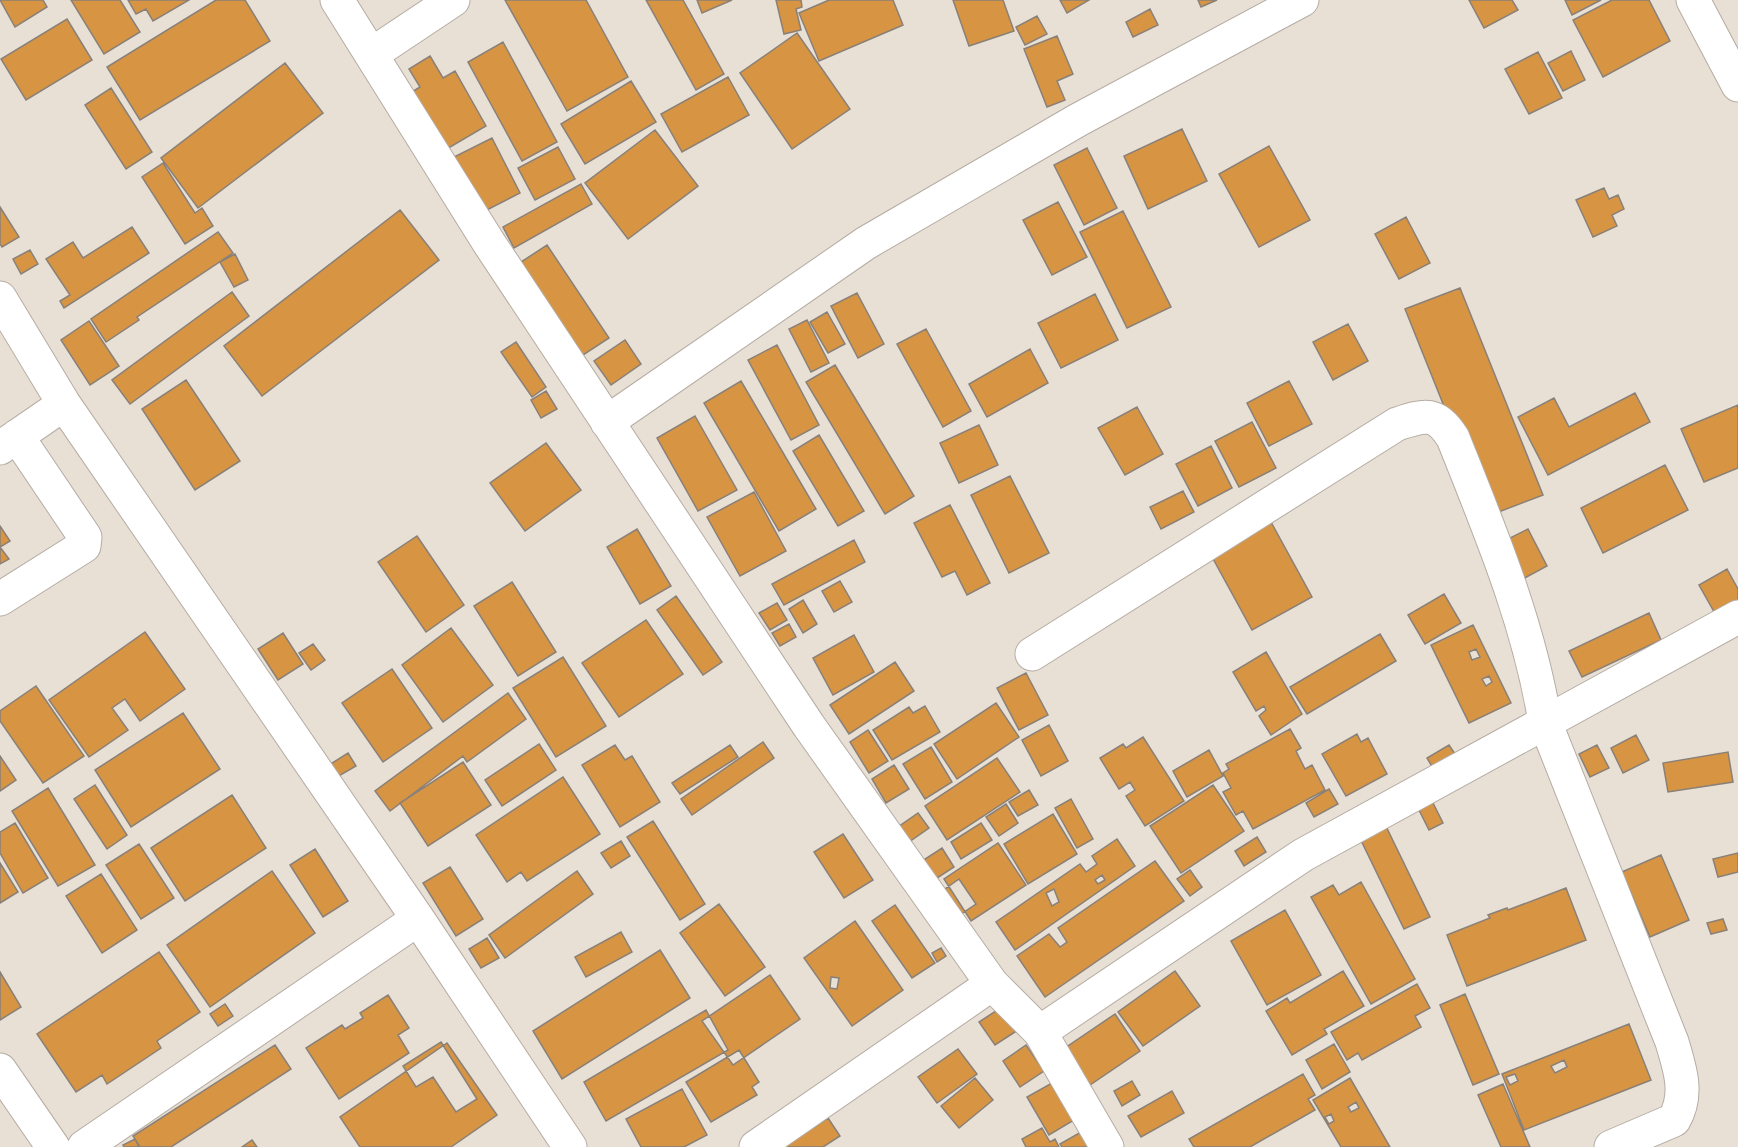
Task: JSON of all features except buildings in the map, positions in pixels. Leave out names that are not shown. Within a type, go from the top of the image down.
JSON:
[{"type":"street","points":[[337,0],[489,243],[808,726],[992,984],[1040,1032],[1107,1147]]},
{"type":"street","points":[[372,54],[453,0]]},
{"type":"street","points":[[607,422],[866,243],[1078,120],[1302,0]]},
{"type":"street","points":[[1693,0],[1738,85]]},
{"type":"street","points":[[0,298],[64,404],[418,919],[570,1147]]},
{"type":"street","points":[[0,599],[84,546],[85,537],[8,442],[64,404]]},
{"type":"street","points":[[1032,654],[1397,424],[1431,417],[1444,423],[1453,438],[1508,577],[1539,686],[1545,722],[1672,1042],[1680,1068],[1684,1100],[1674,1120],[1611,1147]]},
{"type":"street","points":[[1040,1032],[1303,855],[1738,617]]},
{"type":"street","points":[[84,1147],[418,919]]},
{"type":"street","points":[[756,1147],[992,984]]},
{"type":"street","points":[[0,1070],[53,1147]]}]
